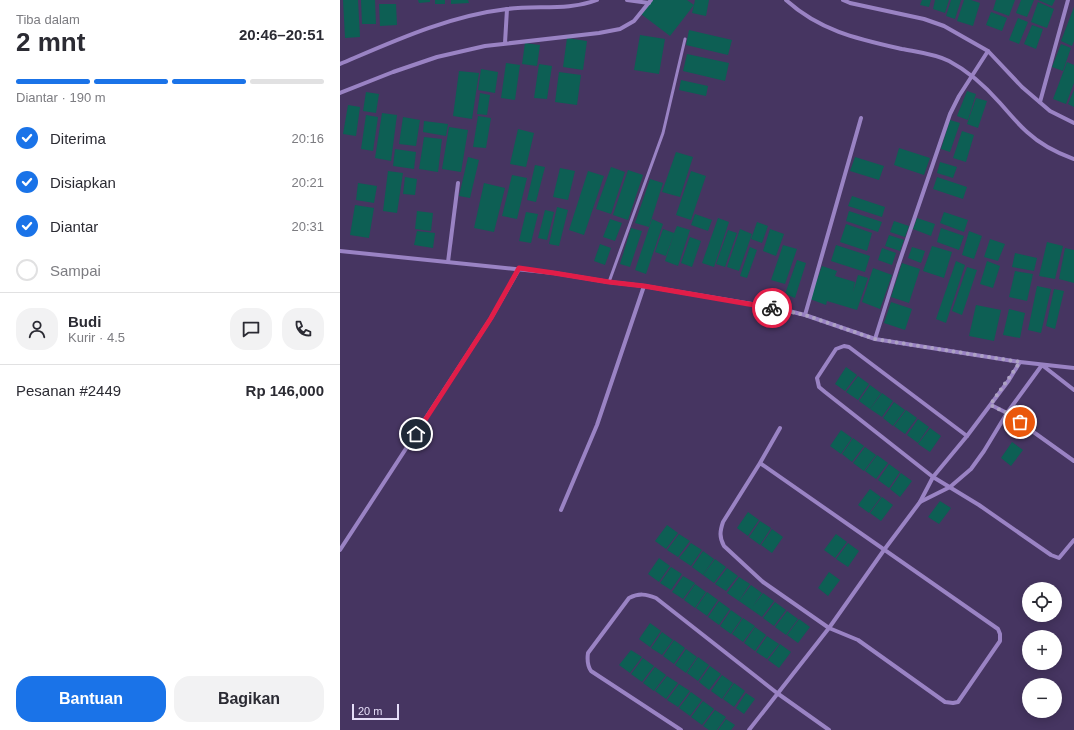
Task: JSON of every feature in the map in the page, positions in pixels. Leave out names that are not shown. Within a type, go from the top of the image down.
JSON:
[{"type":"street","points":[[340,64],[385,44],[446,22],[507,9],[573,6],[597,0]]},
{"type":"street","points":[[628,0],[639,2],[650,1]]},
{"type":"street","points":[[786,0],[807,18],[830,29],[866,41],[933,55],[948,60],[972,76],[1028,133],[1038,141],[1074,159]]},
{"type":"street","points":[[843,0],[850,3],[924,19],[944,26],[988,51],[1022,87],[1050,111],[1074,123]]},
{"type":"street","points":[[1040,102],[1068,0]]},
{"type":"street","points":[[340,93],[392,72],[437,57],[485,46],[599,33],[620,29],[634,21],[650,1]]},
{"type":"street","points":[[505,43],[507,9]]},
{"type":"street","points":[[875,339],[898,266],[950,114],[959,96],[988,51]]},
{"type":"street","points":[[805,315],[861,118]]},
{"type":"street","points":[[448,262],[458,183]]},
{"type":"street","points":[[340,251],[519,268],[644,286],[781,309],[805,315],[875,339],[1020,362],[1074,368]]},
{"type":"street","points":[[340,550],[491,318],[519,268]]},
{"type":"street","points":[[561,510],[597,425],[644,286]]},
{"type":"street","points":[[967,436],[854,350],[844,346],[836,349],[817,378],[818,387],[933,477],[979,505],[1055,557],[1059,558],[1074,540]]},
{"type":"street","points":[[749,730],[829,628],[920,502],[933,477],[967,436],[1020,362]]},
{"type":"street","points":[[1042,365],[1074,390]]},
{"type":"street","points":[[920,502],[950,487],[971,469],[984,451],[1007,413],[1042,365]]},
{"type":"street","points":[[990,405],[1007,413],[1074,461]]},
{"type":"street","points":[[760,463],[998,629],[1000,641],[958,702],[945,702],[858,640],[829,628],[763,582],[724,546],[721,540],[720,531],[727,513],[760,463],[780,428]]},
{"type":"street","points":[[681,730],[591,671],[588,666],[588,653],[629,598],[634,596],[645,594],[656,598],[777,693],[829,730]]},
{"type":"lane","points":[[609,282],[663,133],[685,39]]},
{"type":"building","points":[[343,0],[358,0],[360,37],[345,38]]},
{"type":"building","points":[[361,0],[375,0],[376,24],[362,24]]},
{"type":"building","points":[[418,0],[430,0],[430,2],[419,3]]},
{"type":"building","points":[[435,0],[445,0],[445,4],[435,4]]},
{"type":"building","points":[[451,0],[468,0],[469,3],[451,4]]},
{"type":"building","points":[[652,0],[687,0],[694,5],[670,36],[641,14]]},
{"type":"building","points":[[695,0],[709,0],[706,16],[692,13]]},
{"type":"building","points":[[922,0],[931,0],[929,7],[920,5]]},
{"type":"building","points":[[935,0],[949,0],[945,13],[933,9]]},
{"type":"building","points":[[951,0],[961,0],[955,19],[946,16]]},
{"type":"building","points":[[964,0],[971,0],[980,3],[973,26],[957,21]]},
{"type":"building","points":[[996,0],[1015,0],[1009,16],[993,10]]},
{"type":"building","points":[[1021,0],[1034,0],[1027,17],[1016,13]]},
{"type":"building","points":[[1038,0],[1055,0],[1052,6]]},
{"type":"building","points":[[1038,2],[1054,9],[1047,28],[1031,22]]},
{"type":"building","points":[[379,4],[396,4],[397,25],[380,26]]},
{"type":"building","points":[[1074,7],[1074,41],[1072,46],[1061,41]]},
{"type":"building","points":[[991,12],[1007,18],[1002,31],[986,25]]},
{"type":"building","points":[[1018,18],[1028,22],[1019,44],[1009,40]]},
{"type":"building","points":[[1032,25],[1043,29],[1036,49],[1024,44]]},
{"type":"building","points":[[689,30],[732,40],[728,55],[686,45]]},
{"type":"building","points":[[640,35],[665,39],[659,74],[634,70]]},
{"type":"building","points":[[567,38],[587,41],[583,70],[563,67]]},
{"type":"building","points":[[525,43],[540,45],[537,66],[522,64]]},
{"type":"building","points":[[1061,44],[1071,48],[1063,71],[1052,67]]},
{"type":"building","points":[[687,54],[729,63],[725,81],[683,71]]},
{"type":"building","points":[[1067,62],[1074,65],[1074,83],[1066,104],[1053,99]]},
{"type":"building","points":[[506,63],[520,65],[515,100],[501,98]]},
{"type":"building","points":[[539,64],[552,66],[547,99],[534,98]]},
{"type":"building","points":[[481,69],[498,72],[495,93],[478,90]]},
{"type":"building","points":[[459,71],[479,73],[472,119],[453,116]]},
{"type":"building","points":[[559,72],[581,75],[577,105],[555,102]]},
{"type":"building","points":[[681,80],[708,86],[706,96],[679,90]]},
{"type":"building","points":[[1074,90],[1074,107],[1068,104]]},
{"type":"building","points":[[967,91],[976,94],[968,120],[957,116]]},
{"type":"building","points":[[366,92],[379,94],[376,113],[363,111]]},
{"type":"building","points":[[480,93],[490,95],[487,115],[477,114]]},
{"type":"building","points":[[976,98],[987,101],[978,128],[967,124]]},
{"type":"building","points":[[348,105],[360,107],[356,136],[343,134]]},
{"type":"building","points":[[382,113],[397,115],[391,161],[375,158]]},
{"type":"building","points":[[366,115],[378,117],[373,151],[361,149]]},
{"type":"building","points":[[478,116],[491,118],[486,148],[473,147]]},
{"type":"building","points":[[403,117],[420,120],[416,146],[399,144]]},
{"type":"building","points":[[950,120],[960,123],[950,152],[941,149]]},
{"type":"building","points":[[424,121],[448,124],[446,136],[423,132]]},
{"type":"building","points":[[449,127],[468,130],[461,172],[442,169]]},
{"type":"building","points":[[518,129],[534,133],[526,167],[510,164]]},
{"type":"building","points":[[962,131],[974,135],[966,162],[953,158]]},
{"type":"building","points":[[424,137],[442,139],[438,172],[419,169]]},
{"type":"building","points":[[899,148],[930,158],[924,175],[894,165]]},
{"type":"building","points":[[395,149],[416,152],[414,169],[393,166]]},
{"type":"building","points":[[676,152],[693,157],[680,197],[662,192]]},
{"type":"building","points":[[468,157],[479,160],[470,198],[459,196]]},
{"type":"building","points":[[855,157],[884,166],[879,180],[850,171]]},
{"type":"building","points":[[940,162],[957,167],[953,178],[937,173]]},
{"type":"building","points":[[535,165],[545,167],[536,202],[527,200]]},
{"type":"building","points":[[611,167],[625,172],[611,214],[596,209]]},
{"type":"building","points":[[560,168],[575,171],[568,200],[553,197]]},
{"type":"building","points":[[628,170],[643,175],[628,220],[613,215]]},
{"type":"building","points":[[388,171],[403,173],[397,213],[383,211]]},
{"type":"building","points":[[588,171],[604,176],[584,235],[569,230]]},
{"type":"building","points":[[691,171],[706,176],[691,220],[676,215]]},
{"type":"building","points":[[512,175],[527,178],[517,219],[502,216]]},
{"type":"building","points":[[405,177],[417,179],[415,195],[403,194]]},
{"type":"building","points":[[937,177],[967,187],[963,199],[933,189]]},
{"type":"building","points":[[650,179],[663,183],[649,227],[635,223]]},
{"type":"building","points":[[358,183],[377,186],[374,203],[356,200]]},
{"type":"building","points":[[484,183],[505,188],[494,232],[474,228]]},
{"type":"building","points":[[852,196],[885,207],[882,217],[848,206]]},
{"type":"building","points":[[355,205],[374,208],[369,238],[350,235]]},
{"type":"building","points":[[557,207],[568,210],[559,246],[549,244]]},
{"type":"building","points":[[545,210],[554,212],[547,240],[538,238]]},
{"type":"building","points":[[417,211],[433,213],[431,231],[415,229]]},
{"type":"building","points":[[849,211],[882,222],[878,232],[846,221]]},
{"type":"building","points":[[526,212],[538,214],[531,243],[519,241]]},
{"type":"building","points":[[944,212],[968,220],[964,232],[940,223]]},
{"type":"building","points":[[695,214],[712,220],[708,231],[691,225]]},
{"type":"building","points":[[718,218],[729,222],[714,267],[702,263]]},
{"type":"building","points":[[917,218],[935,224],[931,236],[913,229]]},
{"type":"building","points":[[610,219],[622,223],[615,241],[603,237]]},
{"type":"building","points":[[652,219],[663,224],[646,274],[635,270]]},
{"type":"building","points":[[894,221],[909,226],[905,237],[890,232]]},
{"type":"building","points":[[757,222],[768,226],[762,243],[751,239]]},
{"type":"building","points":[[846,224],[872,233],[867,251],[840,242]]},
{"type":"building","points":[[677,226],[690,230],[678,266],[665,261],[674,234],[666,256],[655,252],[663,229],[674,233]]},
{"type":"building","points":[[631,228],[642,231],[630,267],[620,264]]},
{"type":"building","points":[[941,228],[964,236],[959,250],[937,242]]},
{"type":"building","points":[[740,229],[752,234],[739,271],[727,267]]},
{"type":"building","points":[[770,229],[784,234],[776,256],[763,251]]},
{"type":"building","points":[[728,230],[737,233],[725,267],[716,264]]},
{"type":"building","points":[[417,231],[435,233],[433,248],[414,245]]},
{"type":"building","points":[[969,231],[982,236],[974,259],[962,255]]},
{"type":"building","points":[[889,235],[904,240],[900,251],[885,246]]},
{"type":"building","points":[[690,237],[701,241],[692,267],[681,263]]},
{"type":"building","points":[[990,239],[1005,244],[998,261],[984,257]]},
{"type":"building","points":[[1047,242],[1063,246],[1055,279],[1039,276]]},
{"type":"building","points":[[600,244],[611,248],[605,265],[594,261]]},
{"type":"building","points":[[783,245],[797,249],[785,284],[771,280]]},
{"type":"building","points":[[836,245],[870,256],[865,272],[831,261]]},
{"type":"building","points":[[932,246],[952,252],[944,278],[923,271]]},
{"type":"building","points":[[750,247],[757,250],[747,278],[740,276]]},
{"type":"building","points":[[912,247],[925,251],[921,263],[908,258]]},
{"type":"building","points":[[882,248],[896,253],[892,265],[878,260]]},
{"type":"building","points":[[1065,248],[1074,250],[1074,283],[1059,279]]},
{"type":"building","points":[[1015,253],[1037,258],[1034,271],[1012,267]]},
{"type":"building","points":[[797,260],[806,263],[795,298],[785,294]]},
{"type":"building","points":[[956,261],[965,265],[946,323],[936,319]]},
{"type":"building","points":[[987,261],[1000,266],[993,288],[980,284]]},
{"type":"building","points":[[902,263],[920,269],[909,303],[891,297]]},
{"type":"building","points":[[822,266],[837,271],[835,276],[855,282],[853,292],[858,275],[868,278],[857,310],[827,301],[826,305],[810,299]]},
{"type":"building","points":[[967,267],[977,270],[962,315],[952,311]]},
{"type":"building","points":[[873,268],[892,275],[880,309],[862,302]]},
{"type":"building","points":[[1015,271],[1033,274],[1027,301],[1009,297]]},
{"type":"building","points":[[1037,286],[1051,289],[1041,333],[1028,330]]},
{"type":"building","points":[[1054,289],[1064,291],[1055,329],[1046,326]]},
{"type":"building","points":[[891,302],[912,309],[905,330],[884,323]]},
{"type":"building","points":[[976,305],[1001,310],[994,341],[969,336]]},
{"type":"building","points":[[1009,309],[1025,313],[1020,338],[1003,335]]},
{"type":"building","points":[[846,367],[857,375],[845,391],[835,384]]},
{"type":"building","points":[[858,376],[869,384],[858,400],[846,392]]},
{"type":"building","points":[[870,385],[881,393],[870,409],[859,401]]},
{"type":"building","points":[[882,393],[893,401],[882,417],[870,409]]},
{"type":"building","points":[[894,402],[905,410],[893,426],[883,418]]},
{"type":"building","points":[[906,410],[917,418],[905,434],[894,426]]},
{"type":"building","points":[[918,419],[929,427],[918,443],[907,435]]},
{"type":"building","points":[[930,428],[941,436],[930,452],[918,444]]},
{"type":"building","points":[[841,430],[852,438],[841,454],[830,446]]},
{"type":"building","points":[[853,438],[864,446],[852,462],[842,454]]},
{"type":"building","points":[[1012,442],[1023,450],[1011,466],[1001,458]]},
{"type":"building","points":[[865,447],[876,455],[864,471],[853,463]]},
{"type":"building","points":[[877,455],[888,463],[876,479],[865,471]]},
{"type":"building","points":[[889,464],[900,472],[889,488],[878,480]]},
{"type":"building","points":[[901,473],[912,481],[900,497],[890,489]]},
{"type":"building","points":[[870,489],[881,497],[869,513],[858,505]]},
{"type":"building","points":[[882,497],[893,505],[881,521],[870,513]]},
{"type":"building","points":[[940,501],[951,508],[939,524],[928,517]]},
{"type":"building","points":[[748,512],[759,520],[748,536],[737,528]]},
{"type":"building","points":[[760,521],[771,528],[760,545],[749,537]]},
{"type":"building","points":[[667,525],[678,533],[666,549],[655,541]]},
{"type":"building","points":[[772,529],[783,537],[772,553],[761,545]]},
{"type":"building","points":[[679,534],[690,541],[678,557],[667,550]]},
{"type":"building","points":[[836,534],[847,542],[835,558],[824,550]]},
{"type":"building","points":[[691,543],[702,550],[691,566],[679,558]]},
{"type":"building","points":[[848,543],[859,551],[848,567],[836,559]]},
{"type":"building","points":[[703,551],[714,559],[703,575],[692,567]]},
{"type":"building","points":[[659,558],[670,566],[659,582],[648,574]]},
{"type":"building","points":[[715,559],[726,567],[714,583],[703,575]]},
{"type":"building","points":[[671,567],[682,574],[671,590],[660,583]]},
{"type":"building","points":[[727,568],[738,576],[726,591],[715,584]]},
{"type":"building","points":[[829,572],[840,580],[828,596],[818,588]]},
{"type":"building","points":[[683,576],[695,583],[683,599],[672,592]]},
{"type":"building","points":[[739,577],[750,584],[739,601],[727,593]]},
{"type":"building","points":[[695,584],[706,592],[695,608],[684,600]]},
{"type":"building","points":[[751,585],[762,593],[753,606],[763,593],[774,601],[762,617],[739,601]]},
{"type":"building","points":[[707,592],[718,600],[707,616],[696,608]]},
{"type":"building","points":[[719,601],[730,609],[719,625],[708,617]]},
{"type":"building","points":[[775,602],[786,610],[774,626],[763,618]]},
{"type":"building","points":[[731,610],[742,618],[731,634],[720,626]]},
{"type":"building","points":[[787,611],[798,619],[786,635],[775,627]]},
{"type":"building","points":[[743,618],[755,626],[743,642],[732,634]]},
{"type":"building","points":[[799,619],[810,627],[798,643],[787,635]]},
{"type":"building","points":[[650,623],[661,631],[650,647],[639,639]]},
{"type":"building","points":[[755,627],[766,635],[755,651],[744,643]]},
{"type":"building","points":[[662,632],[673,640],[662,655],[651,648]]},
{"type":"building","points":[[767,636],[779,644],[767,659],[756,652]]},
{"type":"building","points":[[674,640],[685,648],[674,664],[663,656]]},
{"type":"building","points":[[780,644],[791,652],[779,668],[768,660]]},
{"type":"building","points":[[686,649],[697,657],[686,673],[675,665]]},
{"type":"building","points":[[631,650],[642,657],[630,673],[619,665]]},
{"type":"building","points":[[698,657],[709,665],[698,681],[687,673]]},
{"type":"building","points":[[643,658],[654,666],[642,682],[631,674]]},
{"type":"building","points":[[710,666],[721,674],[709,690],[699,682]]},
{"type":"building","points":[[655,667],[666,675],[654,691],[643,683]]},
{"type":"building","points":[[722,675],[733,683],[722,699],[711,691]]},
{"type":"building","points":[[667,676],[678,683],[666,699],[655,691]]},
{"type":"building","points":[[734,683],[745,691],[734,707],[723,699]]},
{"type":"building","points":[[679,684],[690,691],[678,707],[667,700]]},
{"type":"building","points":[[691,692],[702,700],[690,716],[679,708]]},
{"type":"building","points":[[746,693],[755,699],[744,714],[736,708]]},
{"type":"building","points":[[703,701],[714,709],[702,725],[691,717]]},
{"type":"building","points":[[715,710],[726,717],[717,730],[709,730],[703,726]]},
{"type":"building","points":[[726,719],[735,725],[731,730],[718,730]]},
{"type":"way so far","points":[[772,308],[805,315],[875,339],[1020,362],[1009,380],[990,405],[1007,413],[1020,422]]},
{"type":"route","points":[[416,434],[491,318],[519,268],[644,286],[772,308]]}]
